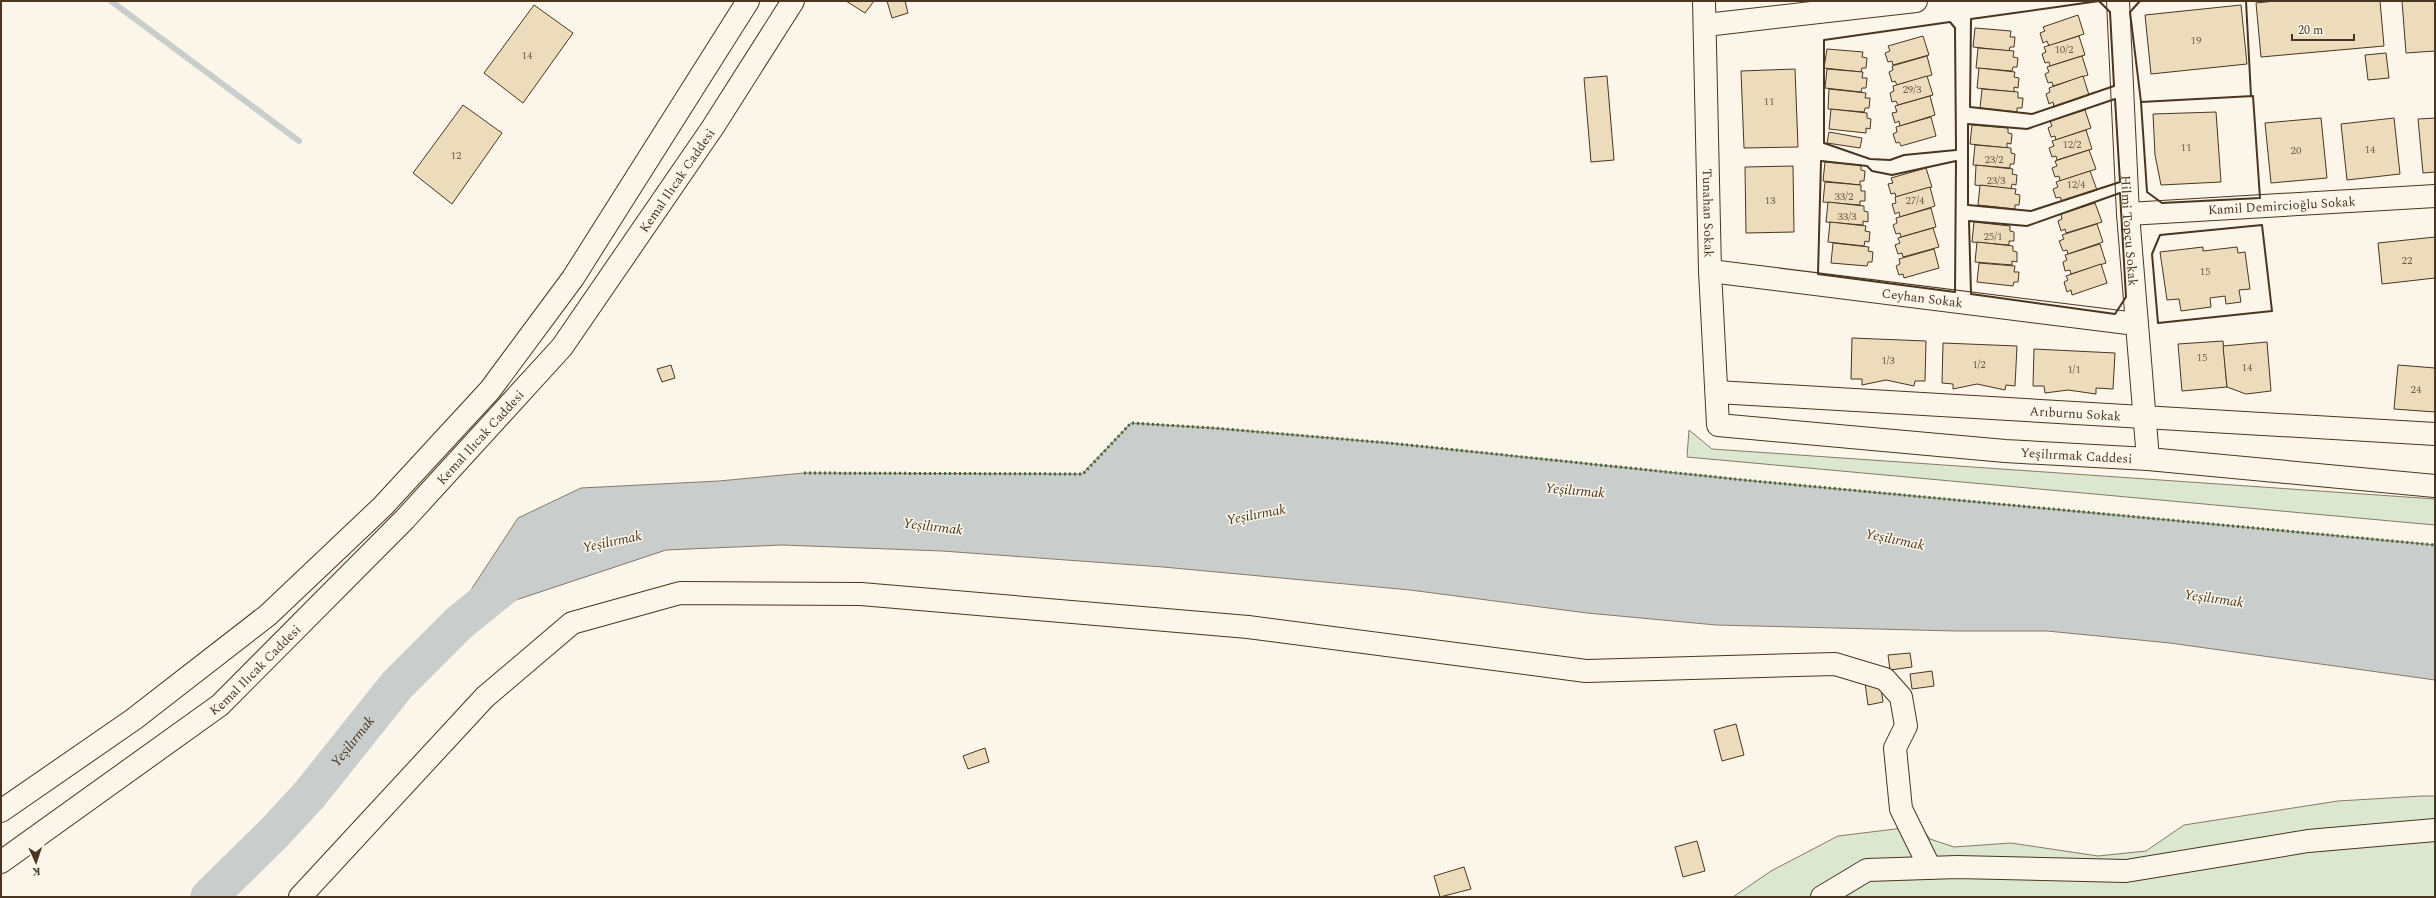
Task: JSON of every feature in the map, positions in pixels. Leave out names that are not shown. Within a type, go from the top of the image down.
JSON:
[{"type":"main road","name":"Kemal Ilıcak Caddesi","points":[[1,810],[134,719],[268,615],[383,506],[490,390],[573,278],[748,1]]},
{"type":"main road","name":"Kemal Ilıcak Caddesi","points":[[1,862],[220,705],[405,519],[562,347],[713,127],[793,1]]},
{"type":"main road","name":"Tunahan Sokak","points":[[1704,1],[1706,25],[1710,271],[1718,425]]},
{"type":"main road","points":[[1706,25],[1828,6],[1916,1]]},
{"type":"main road","name":"Hilmi Topçu Sokak","points":[[2118,1],[2128,214],[2148,459]]},
{"type":"main road","name":"Kamil Demircioğlu Sokak","points":[[2128,214],[2435,196]]},
{"type":"main road","name":"Ceyhan Sokak","points":[[1710,271],[2136,324]]},
{"type":"main road","name":"Arıburnu Sokak","points":[[1717,392],[2435,434]]},
{"type":"main road","name":"Yeşilırmak Caddesi","points":[[1718,425],[2005,451],[2148,459],[2435,486]]},
{"type":"main road","points":[[300,897],[485,697],[572,623],[680,593],[861,594],[1240,626],[1586,671],[1835,664],[1886,679],[1901,697],[1906,726],[1895,748],[1901,809],[1930,868]]},
{"type":"main road","points":[[1822,897],[1867,870],[1930,868],[2126,871],[2308,840],[2435,830]]},
{"type":"green space","points":[[1689,430],[1712,449],[2435,499],[2435,525],[1687,457]]},
{"type":"green space","points":[[2435,796],[2435,897],[1733,897],[1771,871],[1838,836],[1920,826],[1930,839],[1954,847],[2011,843],[2098,856],[2146,851],[2184,825],[2338,801]]},
{"type":"water","points":[[1131,423],[1213,428],[1389,443],[1754,481],[2435,545],[2435,680],[2170,643],[2047,631],[1956,631],[1716,625],[1587,613],[1410,590],[1163,567],[942,551],[782,545],[666,550],[450,622],[518,518],[581,488],[719,481],[804,473],[1082,474]]},
{"type":"building","points":[[846,1],[874,1],[865,13]]},
{"type":"building","points":[[887,1],[905,1],[908,13],[892,18]]},
{"type":"building","points":[[2275,1],[2380,1],[2384,46],[2261,57],[2256,3]]},
{"type":"building","points":[[2402,1],[2435,1],[2435,51],[2406,53]]},
{"type":"building","points":[[534,5],[573,33],[523,103],[484,73]]},
{"type":"building","points":[[2241,5],[2247,64],[2151,74],[2145,15]]},
{"type":"building","points":[[2078,15],[2084,34],[2049,46],[2047,41],[2043,43],[2040,33],[2045,31],[2043,27]]},
{"type":"building","points":[[1975,28],[2011,31],[2010,37],[2015,37],[2014,47],[2010,47],[2009,51],[1973,47]]},
{"type":"building","points":[[1923,36],[1929,55],[1893,65],[1892,61],[1888,62],[1885,53],[1890,51],[1888,46]]},
{"type":"building","points":[[2079,36],[2085,55],[2050,66],[2049,62],[2045,63],[2042,54],[2046,52],[2044,47]]},
{"type":"building","points":[[1978,48],[2014,51],[2013,57],[2018,58],[2017,67],[2013,67],[2012,71],[1976,68]]},
{"type":"building","points":[[1827,49],[1863,52],[1862,57],[1867,58],[1866,68],[1862,68],[1861,72],[1824,68]]},
{"type":"building","points":[[2386,53],[2389,78],[2368,80],[2365,55]]},
{"type":"building","points":[[1927,56],[1932,75],[1897,85],[1895,81],[1892,82],[1889,72],[1893,70],[1892,66]]},
{"type":"building","points":[[2082,56],[2088,75],[2053,86],[2052,82],[2048,83],[2045,74],[2049,72],[2047,67]]},
{"type":"building","points":[[1979,68],[2015,72],[2014,77],[2019,78],[2018,88],[2014,87],[2014,92],[1977,88]]},
{"type":"building","points":[[1795,69],[1798,147],[1744,148],[1741,71]]},
{"type":"building","points":[[1827,69],[1863,72],[1862,78],[1867,78],[1866,88],[1862,88],[1861,92],[1825,88]]},
{"type":"building","points":[[1607,76],[1614,160],[1591,162],[1584,78]]},
{"type":"building","points":[[1927,76],[1933,95],[1898,105],[1896,101],[1892,102],[1890,93],[1894,91],[1893,86]]},
{"type":"building","points":[[2083,76],[2089,95],[2054,107],[2053,102],[2049,104],[2046,94],[2050,92],[2049,88]]},
{"type":"building","points":[[1829,89],[1866,93],[1865,98],[1870,98],[1869,108],[1865,108],[1864,112],[1828,109]]},
{"type":"building","points":[[1982,89],[2018,92],[2018,98],[2023,98],[2022,108],[2017,108],[2017,112],[1980,108]]},
{"type":"building","points":[[1930,96],[1935,115],[1900,126],[1899,121],[1895,123],[1892,113],[1897,112],[1895,106]]},
{"type":"building","points":[[463,105],[502,133],[452,204],[413,173]]},
{"type":"building","points":[[1831,109],[1867,113],[1867,118],[1871,119],[1870,129],[1866,128],[1866,133],[1829,129]]},
{"type":"building","points":[[2085,110],[2091,128],[2056,140],[2055,136],[2051,137],[2048,128],[2052,126],[2050,121]]},
{"type":"building","points":[[2216,112],[2221,182],[2161,185],[2155,155],[2153,114]]},
{"type":"building","points":[[1931,117],[1936,136],[1901,146],[1899,142],[1896,143],[1893,134],[1897,132],[1896,127]]},
{"type":"building","points":[[2321,118],[2327,178],[2271,183],[2265,123]]},
{"type":"building","points":[[2394,118],[2400,174],[2347,180],[2341,124]]},
{"type":"building","points":[[2435,118],[2435,172],[2423,173],[2418,119]]},
{"type":"building","points":[[1972,125],[2008,128],[2008,133],[2012,134],[2011,144],[2007,143],[2007,148],[1970,144]]},
{"type":"building","points":[[2086,130],[2092,149],[2057,160],[2056,156],[2052,157],[2049,148],[2054,146],[2052,141]]},
{"type":"building","points":[[1829,132],[1862,138],[1860,148],[1827,143]]},
{"type":"building","points":[[1975,145],[2011,148],[2011,153],[2015,154],[2014,164],[2010,164],[2010,168],[1973,165]]},
{"type":"building","points":[[2089,150],[2096,169],[2060,181],[2059,176],[2055,177],[2052,168],[2057,166],[2055,161]]},
{"type":"building","points":[[1825,162],[1861,165],[1861,170],[1865,171],[1864,181],[1860,181],[1860,185],[1823,181]]},
{"type":"building","points":[[1976,165],[2013,169],[2012,174],[2017,175],[2016,185],[2012,184],[2011,189],[1975,185]]},
{"type":"building","points":[[1793,166],[1794,232],[1746,233],[1745,167]]},
{"type":"building","points":[[1926,168],[1932,187],[1896,197],[1895,193],[1891,194],[1888,184],[1893,183],[1891,178]]},
{"type":"building","points":[[2090,171],[2097,190],[2062,201],[2060,197],[2056,198],[2053,189],[2058,187],[2056,182]]},
{"type":"building","points":[[1825,182],[1861,185],[1861,191],[1865,191],[1865,201],[1860,201],[1860,205],[1823,202]]},
{"type":"building","points":[[1980,185],[2016,189],[2015,194],[2020,195],[2019,205],[2015,205],[2015,209],[1978,205]]},
{"type":"building","points":[[1930,187],[1935,206],[1900,217],[1899,212],[1895,214],[1892,204],[1896,203],[1895,197]]},
{"type":"building","points":[[1828,202],[1864,206],[1864,211],[1868,212],[1868,222],[1863,221],[1863,225],[1826,222]]},
{"type":"building","points":[[2095,203],[2102,222],[2066,233],[2065,229],[2061,231],[2058,221],[2062,219],[2061,214]]},
{"type":"building","points":[[1931,208],[1936,227],[1901,237],[1900,233],[1896,234],[1893,225],[1897,223],[1896,218]]},
{"type":"building","points":[[1830,222],[1866,226],[1865,231],[1870,232],[1869,242],[1865,241],[1864,246],[1828,242]]},
{"type":"building","points":[[1974,222],[2010,226],[2010,231],[2014,232],[2014,241],[2009,241],[2009,245],[1972,242]]},
{"type":"building","points":[[2097,224],[2103,242],[2068,254],[2067,250],[2063,251],[2059,241],[2064,239],[2062,235]]},
{"type":"building","points":[[1933,228],[1939,247],[1903,257],[1902,253],[1898,254],[1895,245],[1900,243],[1898,238]]},
{"type":"building","points":[[2435,237],[2435,278],[2382,284],[2378,243]]},
{"type":"building","points":[[1977,242],[2013,246],[2013,251],[2017,252],[2017,262],[2012,261],[2012,265],[1975,262]]},
{"type":"building","points":[[1833,243],[1869,247],[1868,251],[1873,252],[1872,262],[1868,262],[1867,266],[1831,263]]},
{"type":"building","points":[[2100,244],[2106,263],[2071,274],[2070,270],[2065,271],[2063,262],[2067,260],[2065,255]]},
{"type":"building","points":[[2203,247],[2203,251],[2237,247],[2238,253],[2245,252],[2250,289],[2239,290],[2241,302],[2226,304],[2225,296],[2210,298],[2211,307],[2181,311],[2179,299],[2167,300],[2160,252]]},
{"type":"building","points":[[1934,249],[1939,268],[1904,278],[1903,274],[1899,275],[1896,266],[1900,264],[1899,259]]},
{"type":"building","points":[[1979,263],[2015,266],[2014,272],[2019,272],[2018,282],[2014,282],[2013,286],[1977,282]]},
{"type":"building","points":[[2101,264],[2107,283],[2072,295],[2071,290],[2067,292],[2064,282],[2068,280],[2066,276]]},
{"type":"building","points":[[1852,338],[1926,341],[1925,381],[1915,381],[1914,386],[1886,380],[1862,385],[1862,379],[1851,379]]},
{"type":"building","points":[[2223,341],[2227,387],[2182,391],[2178,344]]},
{"type":"building","points":[[2267,342],[2271,391],[2246,394],[2227,387],[2223,346]]},
{"type":"building","points":[[1943,343],[2017,346],[2015,386],[2006,385],[2005,390],[1977,384],[1953,389],[1953,384],[1942,383]]},
{"type":"building","points":[[2034,349],[2115,353],[2113,389],[2096,388],[2096,394],[2068,390],[2045,393],[2044,386],[2033,386]]},
{"type":"building","points":[[671,365],[675,378],[662,382],[657,369]]},
{"type":"building","points":[[2398,365],[2435,368],[2435,412],[2394,409]]},
{"type":"building","points":[[1910,653],[1912,667],[1890,670],[1888,655]]},
{"type":"building","points":[[1932,671],[1934,686],[1912,689],[1910,674]]},
{"type":"building","points":[[1880,681],[1883,702],[1868,705],[1865,683]]},
{"type":"building","points":[[1736,724],[1744,755],[1722,761],[1714,730]]},
{"type":"building","points":[[985,748],[989,762],[968,769],[963,756]]},
{"type":"building","points":[[1697,841],[1705,871],[1683,877],[1675,847]]},
{"type":"building","points":[[1464,867],[1471,889],[1440,897],[1434,876]]},
{"type":"waterway","points":[[111,1],[299,141]]},
{"type":"waterway","name":"Yeşilırmak","points":[[209,897],[275,832],[310,794],[397,685],[459,623],[506,585]]},
{"type":"hedge","points":[[804,473],[1083,474],[1131,423],[1213,428],[1389,443],[1754,481],[2435,545]]},
{"type":"wall","points":[[2099,1],[2110,12],[2114,86],[2032,114],[1970,107],[1971,19],[2099,1]]},
{"type":"wall","points":[[2140,1],[2130,12],[2141,102]]},
{"type":"wall","points":[[2246,1],[2251,96]]},
{"type":"wall","points":[[1950,22],[1955,28],[1956,150],[1904,155],[1890,160],[1870,159],[1824,143],[1824,40],[1950,22]]},
{"type":"wall","points":[[2253,96],[2260,198],[2162,203],[2147,192],[2141,102],[2253,96]]},
{"type":"wall","points":[[2115,99],[2120,182],[2031,211],[1968,205],[1968,124],[2027,129],[2115,99]]},
{"type":"wall","points":[[1821,161],[1867,166],[1872,171],[1892,175],[1956,161],[1955,292],[1818,274],[1821,161]]},
{"type":"wall","points":[[2120,193],[2126,297],[2115,314],[1971,294],[1969,221],[2027,226],[2120,193]]},
{"type":"wall","points":[[2262,225],[2272,311],[2158,323],[2152,254],[2160,235],[2262,225]]}]
